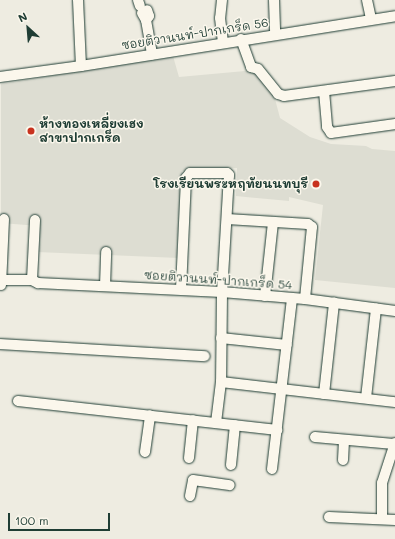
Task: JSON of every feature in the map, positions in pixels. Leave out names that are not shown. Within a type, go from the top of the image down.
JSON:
[{"type":"street","points":[[78,0],[81,66]]},
{"type":"street","points":[[222,0],[220,18],[223,42]]},
{"type":"street","points":[[274,0],[275,34]]},
{"type":"street","points":[[367,0],[371,19]]},
{"type":"street","points":[[142,6],[152,54]]},
{"type":"street","name":"ซอยติวานนท์-ปากเกร็ด 56","points":[[0,77],[81,66],[241,39],[395,16]]},
{"type":"street","points":[[241,39],[251,67],[258,69],[278,94],[284,96],[395,81]]},
{"type":"street","points":[[324,91],[327,127],[331,133],[395,124]]},
{"type":"street","points":[[180,289],[186,178],[188,175],[228,174],[227,219],[222,292],[221,382],[216,423]]},
{"type":"street","points":[[0,283],[4,219]]},
{"type":"street","points":[[227,219],[308,224],[312,227],[305,298]]},
{"type":"street","points":[[34,220],[35,281]]},
{"type":"street","points":[[265,296],[273,222]]},
{"type":"street","points":[[105,286],[106,252]]},
{"type":"street","name":"ซอยติวานนท์-ปากเกร็ด 54","points":[[0,283],[35,281],[180,289],[292,299],[305,298],[334,304],[395,311]]},
{"type":"street","points":[[272,469],[292,299]]},
{"type":"street","points":[[324,394],[334,304]]},
{"type":"street","points":[[366,398],[376,309]]},
{"type":"street","points":[[221,338],[287,345]]},
{"type":"street","points":[[0,344],[205,356]]},
{"type":"street","points":[[221,382],[395,402]]},
{"type":"street","points":[[18,401],[277,430]]},
{"type":"street","points":[[145,452],[150,415]]},
{"type":"street","points":[[189,458],[193,420]]},
{"type":"street","points":[[231,465],[235,425]]},
{"type":"street","points":[[315,437],[395,444],[382,483],[382,519]]},
{"type":"street","points":[[343,460],[344,440]]},
{"type":"street","points":[[190,496],[193,480],[230,486]]},
{"type":"street","points":[[329,516],[395,520]]},
{"type":"shaded area","name":"โรงเรียนพระหฤทัยนนทบุรี","points":[[173,56],[179,77],[256,70],[275,99],[280,118],[310,137],[331,144],[366,146],[372,149],[395,151],[395,288],[315,280],[323,205],[289,197],[289,201],[236,196],[237,168],[182,171],[179,258],[37,252],[39,226],[1,223],[1,84]]},
{"type":"place","name":"ห้างทองเหลี่ยงเฮง สาขาปากเกร็ด","points":[[31,131]]},
{"type":"place","name":"โรงเรียนพระหฤทัยนนทบุรี","points":[[316,184]]}]
